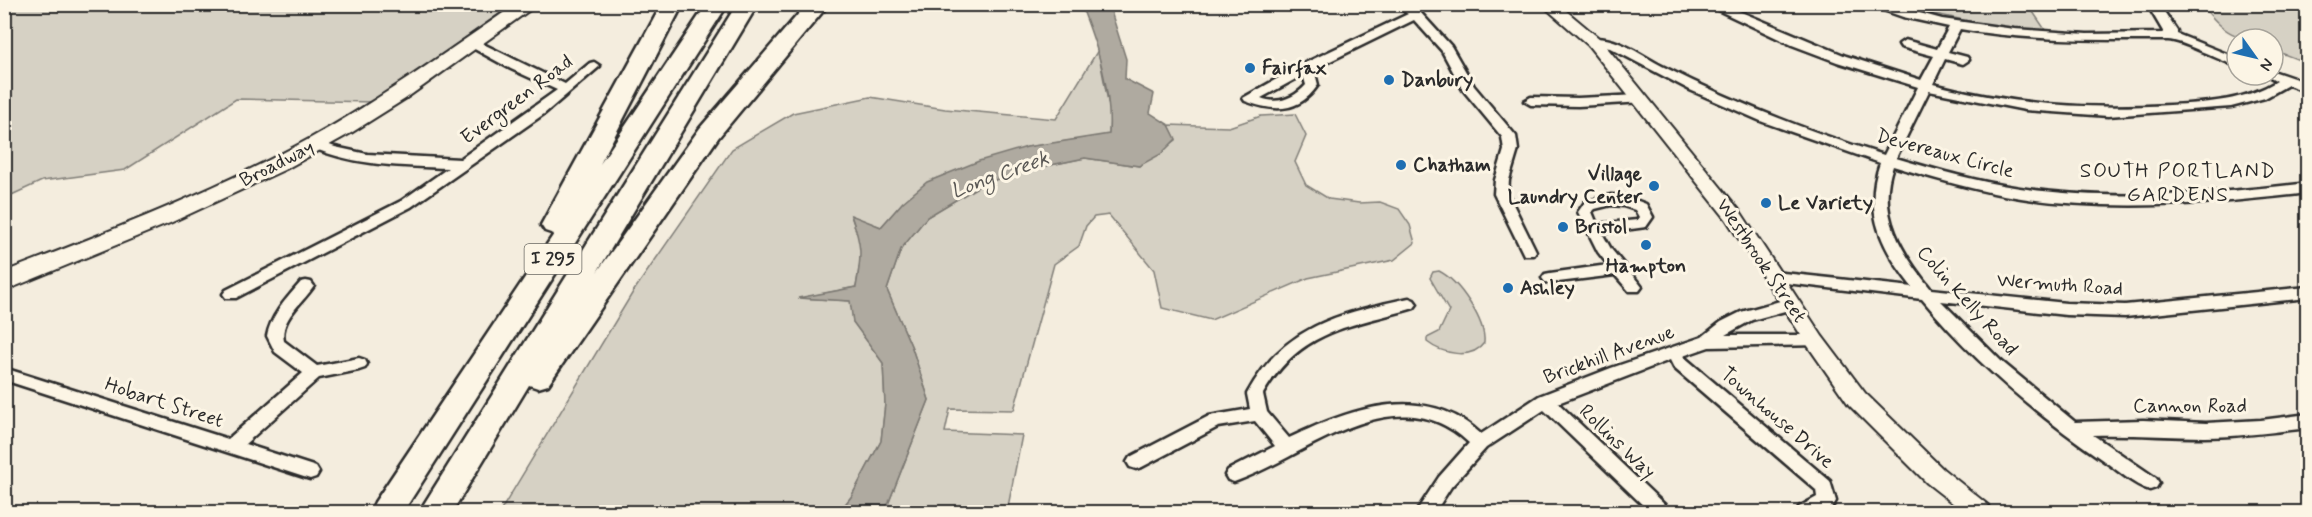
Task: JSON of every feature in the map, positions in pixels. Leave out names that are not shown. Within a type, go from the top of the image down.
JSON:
[{"type":"highway","points":[[377,513],[582,178],[636,68],[673,4]]},
{"type":"highway","name":"I 295","points":[[386,513],[718,4]]},
{"type":"highway","name":"I 295","points":[[435,513],[748,4]]},
{"type":"highway","points":[[472,453],[526,394],[700,145],[819,4]]},
{"type":"highway","points":[[768,63],[828,4]]},
{"type":"main road","name":"Broadway","points":[[4,282],[185,208],[316,144],[389,100],[529,4]]},
{"type":"street","points":[[1401,4],[1416,15],[1447,49],[1468,87],[1509,136],[1511,150],[1502,180],[1502,194],[1529,251]]},
{"type":"street","name":"Westbrook Street","points":[[1548,4],[1594,42],[1733,215],[1815,341],[1857,399],[1935,476],[1980,513]]},
{"type":"street","points":[[1711,4],[1762,28],[1827,53],[1925,84],[2067,111],[2103,112],[2190,108],[2237,102],[2272,91],[2287,80],[2307,88]]},
{"type":"street","points":[[1872,4],[1956,25],[2014,32],[2087,38],[2170,36],[2225,57]]},
{"type":"street","points":[[2153,4],[2171,31],[2170,36]]},
{"type":"street","points":[[1306,68],[1416,15]]},
{"type":"street","name":"Colin Kelly Road","points":[[1956,25],[1887,160],[1879,194],[1882,221],[1896,253],[1926,292],[2005,375],[2072,429],[2150,483]]},
{"type":"street","name":"Devereaux Circle","points":[[1594,42],[1613,45],[1722,100],[1788,126],[1887,160],[1990,188],[2090,200],[2214,198],[2307,188]]},
{"type":"street","points":[[473,43],[515,66],[566,89]]},
{"type":"street","points":[[1905,44],[1963,60]]},
{"type":"street","name":"Evergreen Road","points":[[231,294],[406,204],[464,164],[594,66]]},
{"type":"street","points":[[1531,101],[1578,102],[1639,99]]},
{"type":"street","points":[[316,144],[336,152],[383,159],[464,164]]},
{"type":"street","points":[[1592,228],[1599,244],[1634,287]]},
{"type":"street","points":[[1550,278],[1619,269]]},
{"type":"street","name":"Wermuth Road","points":[[1774,277],[2066,309],[2125,311],[2200,305],[2307,292]]},
{"type":"street","points":[[306,286],[284,313],[275,331],[276,341],[314,373]]},
{"type":"street","points":[[1287,448],[1259,414],[1256,394],[1269,370],[1292,349],[1334,324],[1409,304]]},
{"type":"street","name":"Brickhill Avenue","points":[[1708,342],[1723,327],[1747,315],[1791,304]]},
{"type":"street","name":"Brickhill Avenue","points":[[1425,513],[1445,482],[1480,443],[1545,401],[1617,372],[1708,342],[1815,341]]},
{"type":"street","name":"Townhouse Drive","points":[[1674,354],[1680,364],[1824,486],[1827,501],[1805,513]]},
{"type":"street","points":[[231,447],[314,373],[359,364]]},
{"type":"street","name":"Hobart Street","points":[[4,374],[310,471]]},
{"type":"street","name":"Rollins Way","points":[[1545,401],[1660,513]]},
{"type":"street","points":[[1234,475],[1352,417],[1384,411],[1414,411],[1438,416],[1459,425],[1480,443]]},
{"type":"street","points":[[1136,462],[1215,421],[1259,414]]},
{"type":"street","name":"Cannon Road","points":[[2072,429],[2143,427],[2206,430],[2261,427],[2307,421]]},
{"type":"shaded area","points":[[2096,4],[2099,8],[2029,6],[2046,31],[1987,25],[1893,5]]},
{"type":"shaded area","points":[[4,5],[512,5],[373,102],[236,99],[125,170],[42,181],[5,198]]},
{"type":"shaded area","points":[[2201,5],[2307,5],[2307,63],[2285,55],[2285,27],[2225,27],[2225,29]]},
{"type":"shaded area","points":[[1098,50],[1110,112],[1109,135],[1027,147],[903,202],[881,227],[851,216],[861,244],[856,287],[801,298],[851,301],[853,322],[883,363],[885,404],[881,441],[851,497],[839,512],[500,512],[633,292],[732,149],[793,113],[870,97],[945,109],[1056,119]]},
{"type":"shaded area","points":[[1295,114],[1306,136],[1295,162],[1306,185],[1329,199],[1359,203],[1380,202],[1399,209],[1410,225],[1415,243],[1394,260],[1308,278],[1211,320],[1162,308],[1154,270],[1109,215],[1094,217],[1086,226],[1079,246],[1054,264],[1014,410],[950,409],[945,432],[1022,435],[1007,512],[885,512],[929,400],[912,348],[887,290],[901,249],[927,217],[984,183],[1036,168],[1085,158],[1139,166],[1176,140],[1169,125],[1229,127],[1261,116]]},
{"type":"shaded area","points":[[1439,271],[1463,292],[1481,324],[1484,343],[1472,352],[1448,352],[1427,342],[1427,338],[1439,332],[1449,311],[1430,278],[1433,272]]},
{"type":"water","name":"Long Creek","points":[[1081,5],[1109,5],[1126,59],[1125,79],[1154,94],[1150,113],[1169,125],[1176,139],[1161,154],[1139,166],[1085,158],[1036,168],[984,183],[927,217],[901,249],[887,290],[912,348],[929,400],[885,512],[839,512],[851,497],[881,441],[885,404],[883,363],[853,322],[850,301],[798,298],[856,287],[860,250],[851,215],[881,227],[903,202],[927,182],[979,161],[1027,147],[1109,134],[1106,85],[1093,36]]},
{"type":"place","name":"Fairfax","points":[[1250,68]]},
{"type":"place","name":"Danbury","points":[[1389,80]]},
{"type":"place","name":"Chatham","points":[[1401,165]]},
{"type":"place","name":"Village Laundry Center","points":[[1654,186]]},
{"type":"place","name":"Le Variety","points":[[1766,203]]},
{"type":"place","name":"Bristol","points":[[1563,227]]},
{"type":"place","name":"Hampton","points":[[1646,245]]},
{"type":"place","name":"Ashley","points":[[1508,288]]},
{"type":"district","name":"SOUTH PORTLAND GARDENS","points":[[2178,183]]}]
